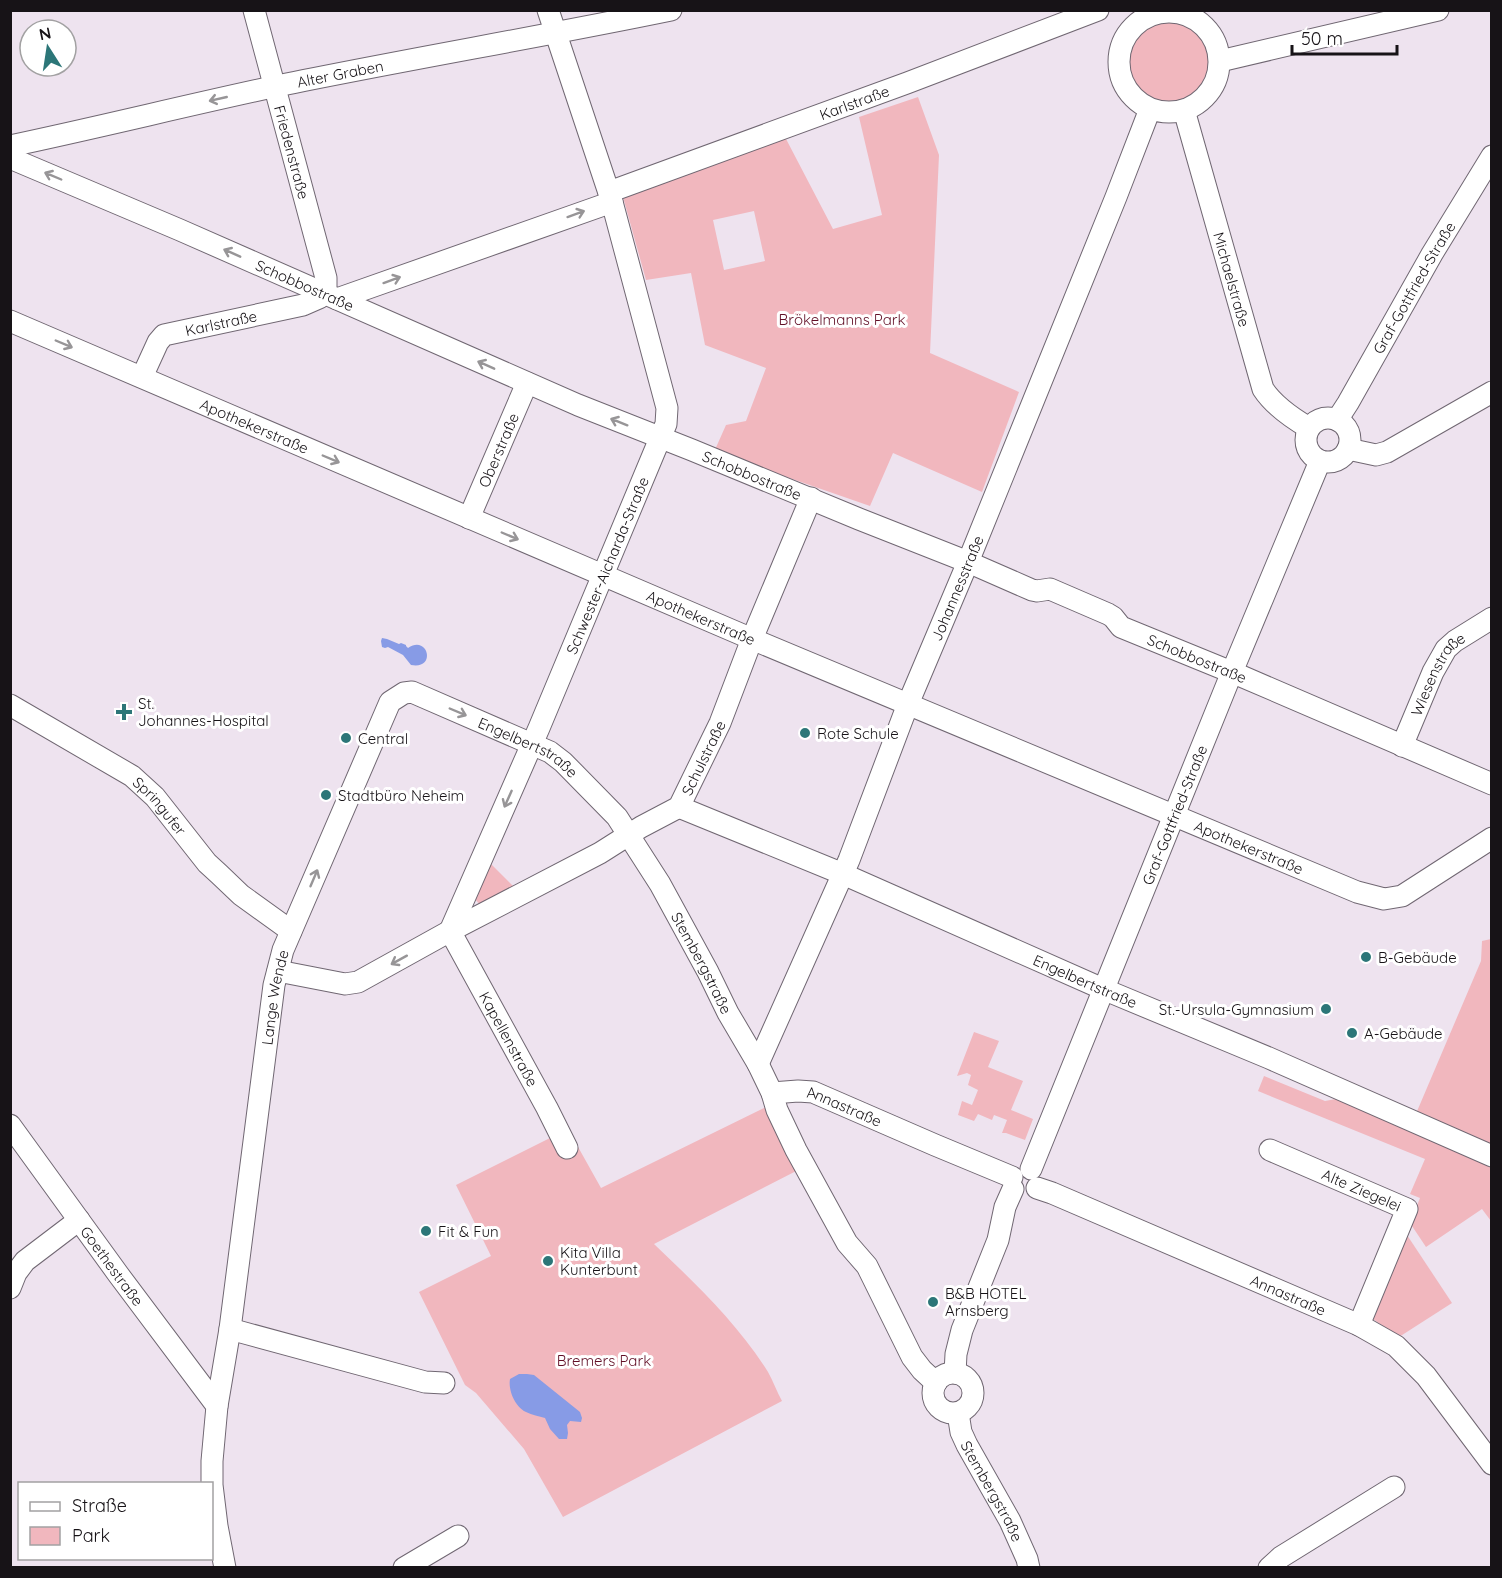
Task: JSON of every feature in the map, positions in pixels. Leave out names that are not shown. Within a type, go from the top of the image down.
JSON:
[{"type":"street","name":"Friedenstraße","points":[[254,10],[326,278],[326,288],[331,296]]},
{"type":"street","name":"Schwester-Aicharda-Straße","points":[[450,931],[666,424],[667,408],[611,197],[548,10]]},
{"type":"street","name":"Alter Graben","points":[[10,146],[275,86],[671,10]]},
{"type":"street","name":"Karlstraße","points":[[142,377],[158,342],[164,335],[303,305],[331,296],[611,197],[1098,10]]},
{"type":"street","points":[[1220,61],[1438,10]]},
{"type":"street","points":[[1166,12],[1192,17],[1203,25],[1215,42],[1220,61],[1216,82],[1207,95],[1196,105],[1170,112],[1150,109],[1141,104],[1128,91],[1121,78],[1119,63],[1121,47],[1132,17],[1166,12]]},
{"type":"street","name":"Johannesstraße","points":[[758,1064],[843,874],[908,704],[1150,109]]},
{"type":"street","name":"Michaelstraße","points":[[1184,110],[1263,389],[1272,401],[1309,428]]},
{"type":"street","name":"Graf-Gottfried-Straße","points":[[1337,420],[1491,156]]},
{"type":"street","name":"Schobbostraße","points":[[10,158],[180,230],[527,383],[859,519],[968,561],[1032,590],[1050,589],[1113,617],[1121,627],[1232,672],[1491,784]]},
{"type":"street","name":"Apothekerstraße","points":[[10,321],[752,639],[1357,892],[1384,899],[1402,896],[1491,838]]},
{"type":"street","name":"Oberstraße","points":[[469,519],[527,383]]},
{"type":"street","points":[[1348,449],[1376,455],[1387,452],[1491,392]]},
{"type":"street","points":[[1321,419],[1337,420],[1349,432],[1348,449],[1339,459],[1326,462],[1320,460],[1310,453],[1307,447],[1309,428],[1321,419]]},
{"type":"street","name":"Graf-Gottfried-Straße","points":[[955,1373],[956,1354],[962,1330],[998,1240],[1005,1207],[1024,1184],[1320,460]]},
{"type":"street","name":"Schulstraße","points":[[450,931],[576,866],[679,807],[720,723],[752,639],[811,498]]},
{"type":"street","name":"Wiesenstraße","points":[[1402,746],[1433,672],[1446,649],[1491,618]]},
{"type":"street","name":"Engelbertstraße","points":[[404,693],[412,692],[550,752],[563,762],[617,817],[630,835]]},
{"type":"street","name":"Lange Wende","points":[[212,1482],[217,1406],[230,1329],[268,1020],[282,950],[390,702],[404,693]]},
{"type":"street","name":"Springufer","points":[[10,705],[132,776],[155,797],[207,863],[241,895],[291,931]]},
{"type":"street","name":"Engelbertstraße","points":[[679,807],[843,874],[1491,1156]]},
{"type":"street","name":"Stembergstraße","points":[[630,835],[660,884],[728,1013],[758,1064],[796,1150],[847,1243],[867,1266],[912,1357],[921,1370],[936,1383]]},
{"type":"street","points":[[278,971],[345,984],[355,983],[450,931]]},
{"type":"street","name":"Kapellenstraße","points":[[450,931],[567,1148]]},
{"type":"street","name":"Annastraße","points":[[772,1093],[813,1092],[1024,1184],[1052,1193],[1359,1325],[1396,1346],[1426,1376],[1491,1464]]},
{"type":"street","name":"Goethestraße","points":[[10,1125],[217,1406]]},
{"type":"street","name":"Alte Ziegelei","points":[[1270,1150],[1407,1209],[1359,1325]]},
{"type":"street","points":[[10,1288],[16,1273],[25,1261],[79,1220]]},
{"type":"street","points":[[230,1329],[425,1382],[444,1383]]},
{"type":"street","points":[[955,1373],[963,1375],[970,1381],[974,1395],[965,1410],[958,1413],[947,1413],[938,1407],[933,1398],[933,1391],[936,1383],[943,1376],[955,1373]]},
{"type":"street","name":"Stembergstraße","points":[[958,1413],[961,1432],[1013,1527],[1029,1568]]},
{"type":"street","points":[[1269,1568],[1281,1557],[1394,1487]]},
{"type":"street","name":"Lange Wende","points":[[213,1493],[225,1568]]},
{"type":"street","points":[[404,1568],[458,1536]]},
{"type":"green space","points":[[1161,19],[1177,19],[1192,26],[1203,37],[1210,52],[1207,76],[1198,89],[1177,101],[1161,101],[1146,94],[1135,83],[1128,68],[1128,52],[1135,37],[1146,26]]},
{"type":"green space","name":"Brökelmanns Park","points":[[918,97],[939,155],[930,353],[1019,392],[982,492],[893,453],[870,506],[714,452],[726,425],[746,421],[766,368],[705,345],[691,273],[646,280],[623,197],[785,137],[833,229],[882,215],[859,117]],"holes":[[[754,211],[765,261],[724,270],[713,220]]]},
{"type":"green space","points":[[488,861],[517,890],[484,909],[473,897]]},
{"type":"green space","points":[[1491,939],[1491,1150],[1415,1116],[1481,961],[1482,941]]},
{"type":"green space","points":[[974,1032],[999,1041],[988,1067],[1023,1081],[1011,1110],[1033,1119],[1025,1140],[1002,1133],[1007,1120],[994,1115],[992,1120],[978,1114],[974,1121],[958,1115],[962,1101],[972,1105],[978,1090],[968,1085],[971,1075],[967,1073],[957,1076]]},
{"type":"green space","points":[[1264,1076],[1325,1101],[1336,1099],[1491,1160],[1491,1221],[1482,1209],[1426,1247],[1410,1223],[1420,1198],[1410,1194],[1425,1159],[1258,1091]]},
{"type":"green space","name":"Bremers Park","points":[[770,1105],[804,1167],[654,1244],[730,1321],[768,1372],[782,1401],[563,1517],[524,1449],[476,1393],[465,1385],[419,1292],[491,1256],[456,1185],[568,1129],[601,1188]]},
{"type":"green space","points":[[1405,1232],[1452,1303],[1399,1337],[1370,1317]]},
{"type":"water","points":[[382,638],[401,643],[408,648],[421,645],[427,653],[427,658],[419,665],[411,665],[403,655],[388,647],[382,647]]},
{"type":"water","points":[[519,1374],[534,1375],[580,1412],[581,1422],[570,1421],[567,1425],[567,1439],[559,1439],[550,1429],[545,1418],[522,1410],[513,1398],[510,1379]]},
{"type":"place","name":"St. Johannes-Hospital","points":[[124,712]]},
{"type":"place","name":"Rote Schule","points":[[805,733]]},
{"type":"place","name":"Central","points":[[346,738]]},
{"type":"place","name":"Stadtbüro Neheim","points":[[326,795]]},
{"type":"place","name":"B-Gebäude","points":[[1366,957]]},
{"type":"place","name":"St.-Ursula-Gymnasium","points":[[1326,1009]]},
{"type":"place","name":"A-Gebäude","points":[[1352,1033]]},
{"type":"place","name":"Fit & Fun","points":[[426,1231]]},
{"type":"place","name":"Kita Villa Kunterbunt","points":[[548,1261]]},
{"type":"place","name":"B&B HOTEL Arnsberg","points":[[933,1302]]}]
